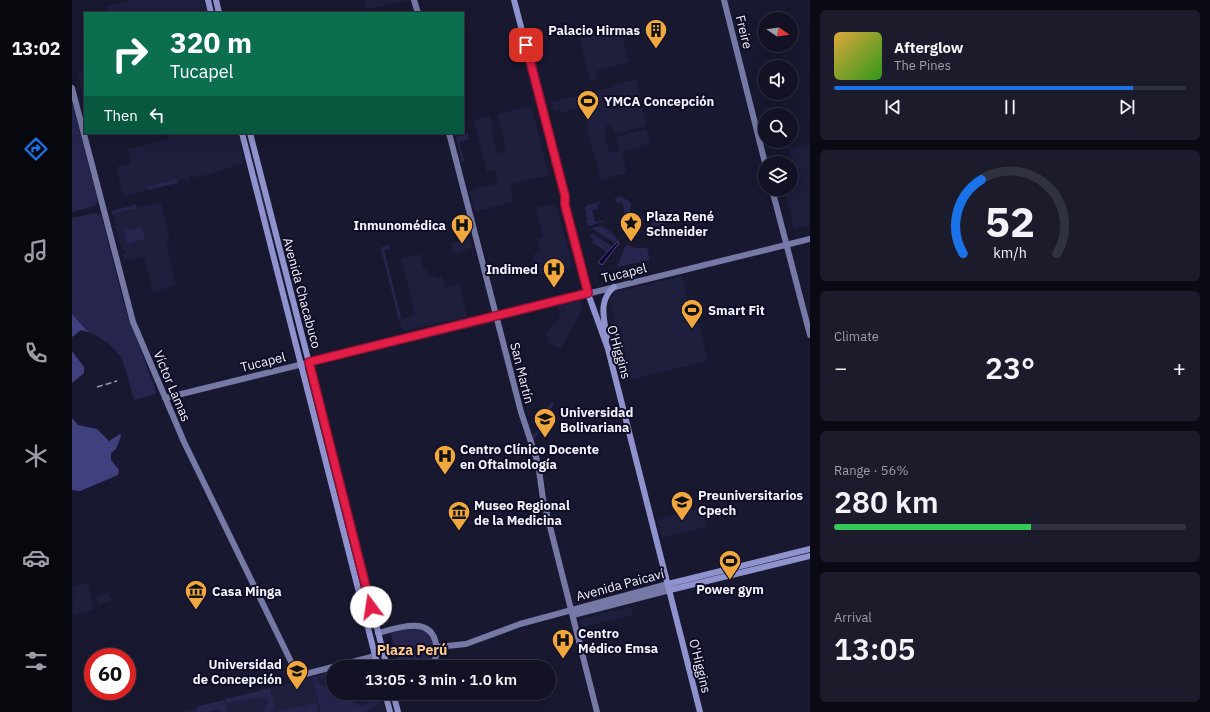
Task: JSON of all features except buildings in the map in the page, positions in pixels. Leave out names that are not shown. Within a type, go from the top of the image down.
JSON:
[{"type":"main road","points":[[208,0],[211,12]]},
{"type":"main road","points":[[216,0],[219,12]]},
{"type":"main road","points":[[414,0],[418,12]]},
{"type":"main road","name":"O'Higgins","points":[[514,0],[588,293],[608,349],[700,712]]},
{"type":"main road","name":"Freire","points":[[724,0],[763,156]]},
{"type":"main road","name":"Víctor Lamas","points":[[72,88],[128,308],[184,442],[298,676],[376,656]]},
{"type":"main road","name":"Avenida Chacabuco","points":[[242,134],[377,660]]},
{"type":"main road","name":"Avenida Chacabuco","points":[[250,134],[385,660]]},
{"type":"main road","name":"San Martín","points":[[449,134],[521,412],[538,464],[543,499],[597,712]]},
{"type":"main road","points":[[774,196],[810,335]]},
{"type":"main road","name":"Tucapel","points":[[165,398],[614,286],[810,239]]},
{"type":"main road","points":[[608,349],[602,314],[606,298],[614,286]]},
{"type":"main road","points":[[520,452],[528,450],[535,454]]},
{"type":"main road","name":"Avenida Paicaví","points":[[437,647],[466,644],[520,624],[669,587],[810,549]]},
{"type":"main road","name":"Avenida Paicaví","points":[[669,587],[810,556]]},
{"type":"main road","points":[[378,634],[417,625],[426,628],[431,632],[437,647],[434,660]]},
{"type":"main road","points":[[387,700],[390,712]]},
{"type":"main road","points":[[395,700],[398,712]]},
{"type":"shaded area","points":[[130,0],[204,0],[207,12],[108,12],[106,6]]},
{"type":"shaded area","points":[[364,0],[408,0],[366,10]]},
{"type":"shaded area","points":[[620,27],[629,62],[596,71],[597,79],[590,81],[579,37]]},
{"type":"shaded area","points":[[84,71],[84,101],[78,73]]},
{"type":"shaded area","points":[[636,79],[646,126],[614,135],[611,125],[605,127],[607,132],[604,133],[610,153],[619,151],[616,137],[644,130],[647,131],[650,144],[622,152],[627,173],[601,180],[586,130],[589,129],[582,104],[576,106],[577,109],[560,113],[559,110],[553,112],[552,102],[613,87],[613,85]]},
{"type":"shaded area","points":[[72,102],[98,202],[95,206],[72,212]]},
{"type":"shaded area","points":[[529,106],[530,109],[532,108],[549,175],[510,185],[513,202],[477,211],[474,210],[470,191],[498,183],[495,170],[487,172],[474,120],[490,116],[494,129],[491,130],[497,154],[506,151],[498,114]]},
{"type":"shaded area","points":[[167,134],[238,134],[245,163],[196,178],[195,175],[189,176],[190,180],[184,181],[183,179],[178,181],[178,183],[123,196],[116,167],[131,163],[128,149],[168,139]]},
{"type":"shaded area","points":[[455,134],[457,137],[468,134],[469,139],[459,142],[464,161],[462,162]]},
{"type":"shaded area","points":[[810,143],[810,225],[794,229],[786,196],[798,196],[798,156],[791,156],[789,148],[798,148],[798,146]]},
{"type":"shaded area","points":[[256,177],[258,177],[276,250]]},
{"type":"shaded area","points":[[177,179],[178,183],[148,190],[147,187]]},
{"type":"shaded area","points":[[621,196],[631,203],[630,214],[625,215],[622,202],[617,203],[615,199],[609,201]]},
{"type":"shaded area","points":[[604,201],[597,204],[598,208],[592,210],[595,222],[606,221],[588,226],[586,221],[588,218],[585,215],[587,212],[584,210],[587,205]]},
{"type":"shaded area","points":[[161,202],[170,242],[166,243],[176,286],[153,292],[144,256],[124,261],[123,256],[126,253],[120,246],[112,212],[114,210],[136,205],[137,208]]},
{"type":"shaded area","points":[[554,204],[554,207],[557,207],[573,267],[537,276],[532,255],[540,253],[537,239],[543,237],[536,208]]},
{"type":"shaded area","points":[[136,205],[137,208],[115,213],[113,216],[120,246],[112,212],[114,210]]},
{"type":"shaded area","points":[[96,213],[101,215],[125,308],[155,388],[156,394],[134,400],[127,373],[118,353],[109,344],[87,332],[81,330],[72,337],[72,218]]},
{"type":"shaded area","points":[[657,219],[666,224],[668,236],[665,229],[661,230],[660,225],[646,228]]},
{"type":"shaded area","points":[[601,226],[611,232],[618,240],[615,243],[591,228]]},
{"type":"shaded area","points":[[142,227],[145,239],[127,244],[124,231]]},
{"type":"shaded area","points":[[592,234],[612,246],[610,249],[597,241],[609,249],[607,252],[592,242],[594,239],[590,237]]},
{"type":"shaded area","name":"Inmunomédica","points":[[470,238],[473,248],[453,254],[451,243]]},
{"type":"shaded area","points":[[618,241],[619,243],[602,265],[598,262]]},
{"type":"shaded area","points":[[389,245],[390,248],[384,250],[401,318],[399,320],[381,250],[382,247]]},
{"type":"shaded area","points":[[626,245],[637,248],[647,248],[650,260],[617,267]]},
{"type":"shaded area","points":[[420,254],[423,269],[427,268],[428,276],[432,275],[437,278],[442,276],[445,288],[460,284],[467,317],[405,331],[402,330],[399,320],[415,315],[401,258]]},
{"type":"shaded area","points":[[682,276],[690,310],[695,309],[708,361],[625,381],[610,322],[615,320],[610,300],[614,292]]},
{"type":"shaded area","points":[[578,301],[582,303],[583,308],[561,349],[549,343],[546,333],[551,326],[555,325],[560,316],[557,306]]},
{"type":"shaded area","points":[[72,314],[88,332],[81,330],[72,337]]},
{"type":"shaded area","points":[[72,351],[84,367],[84,373],[72,383]]},
{"type":"shaded area","points":[[552,402],[554,403],[533,442],[533,434],[537,431],[547,411],[546,409]]},
{"type":"shaded area","points":[[72,418],[78,425],[97,429],[109,441],[120,434],[121,436],[116,449],[111,453],[111,460],[119,470],[118,475],[80,491],[72,490]]},
{"type":"shaded area","name":"Preuniversitarios Cpech","points":[[702,508],[707,527],[662,538],[657,519]]},
{"type":"shaded area","points":[[88,583],[93,610],[73,615],[72,587]]},
{"type":"shaded area","points":[[108,593],[111,602],[98,605],[96,596]]},
{"type":"shaded area","points":[[631,607],[633,615],[582,627],[580,619]]},
{"type":"shaded area","name":"Plaza Perú","points":[[408,628],[418,628],[427,632],[431,636],[434,645],[434,655],[432,660],[397,660],[391,633]]},
{"type":"shaded area","name":"Universidad de Concepción","points":[[326,674],[326,700],[382,700],[385,712],[180,712],[307,678]]},
{"type":"shaded area","points":[[326,674],[323,678],[318,677],[317,682],[326,688],[326,700],[351,700],[361,706],[369,704],[369,700],[382,700],[382,702],[381,701],[365,712],[321,712],[313,677]]},
{"type":"shaded area","points":[[270,688],[274,706],[272,712],[265,712],[264,708],[269,702],[264,696],[227,703],[226,699]]},
{"type":"shaded area","points":[[224,700],[227,712],[222,712],[219,709],[208,712],[196,712],[198,706]]},
{"type":"shaded area","points":[[316,703],[318,712],[278,712]]},
{"type":"railway","points":[[97,387],[117,381]]},
{"type":"place","name":"Palacio Hirmas","points":[[656,50]]},
{"type":"place","name":"YMCA Concepción","points":[[588,120]]},
{"type":"place","name":"Plaza René Schneider","points":[[631,242]]},
{"type":"place","name":"Inmunomédica","points":[[462,244]]},
{"type":"place","name":"Indimed","points":[[554,288]]},
{"type":"place","name":"Smart Fit","points":[[692,330]]},
{"type":"place","name":"Universidad Bolivariana","points":[[545,438]]},
{"type":"place","name":"Centro Clínico Docente en Oftalmología","points":[[445,476]]},
{"type":"place","name":"Preuniversitarios Cpech","points":[[682,522]]},
{"type":"place","name":"Museo Regional de la Medicina","points":[[459,532]]},
{"type":"place","name":"Power gym","points":[[730,580]]},
{"type":"place","name":"Casa Minga","points":[[196,610]]},
{"type":"place","name":"Centro Médico Emsa","points":[[563,660]]},
{"type":"place","name":"Universidad de Concepción","points":[[297,690]]},
{"type":"district","name":"Plaza Perú","points":[[412,650]]},
{"type":"route","points":[[371,607],[309,362],[588,293],[579,262],[564,201],[565,196],[526,45]]}]
